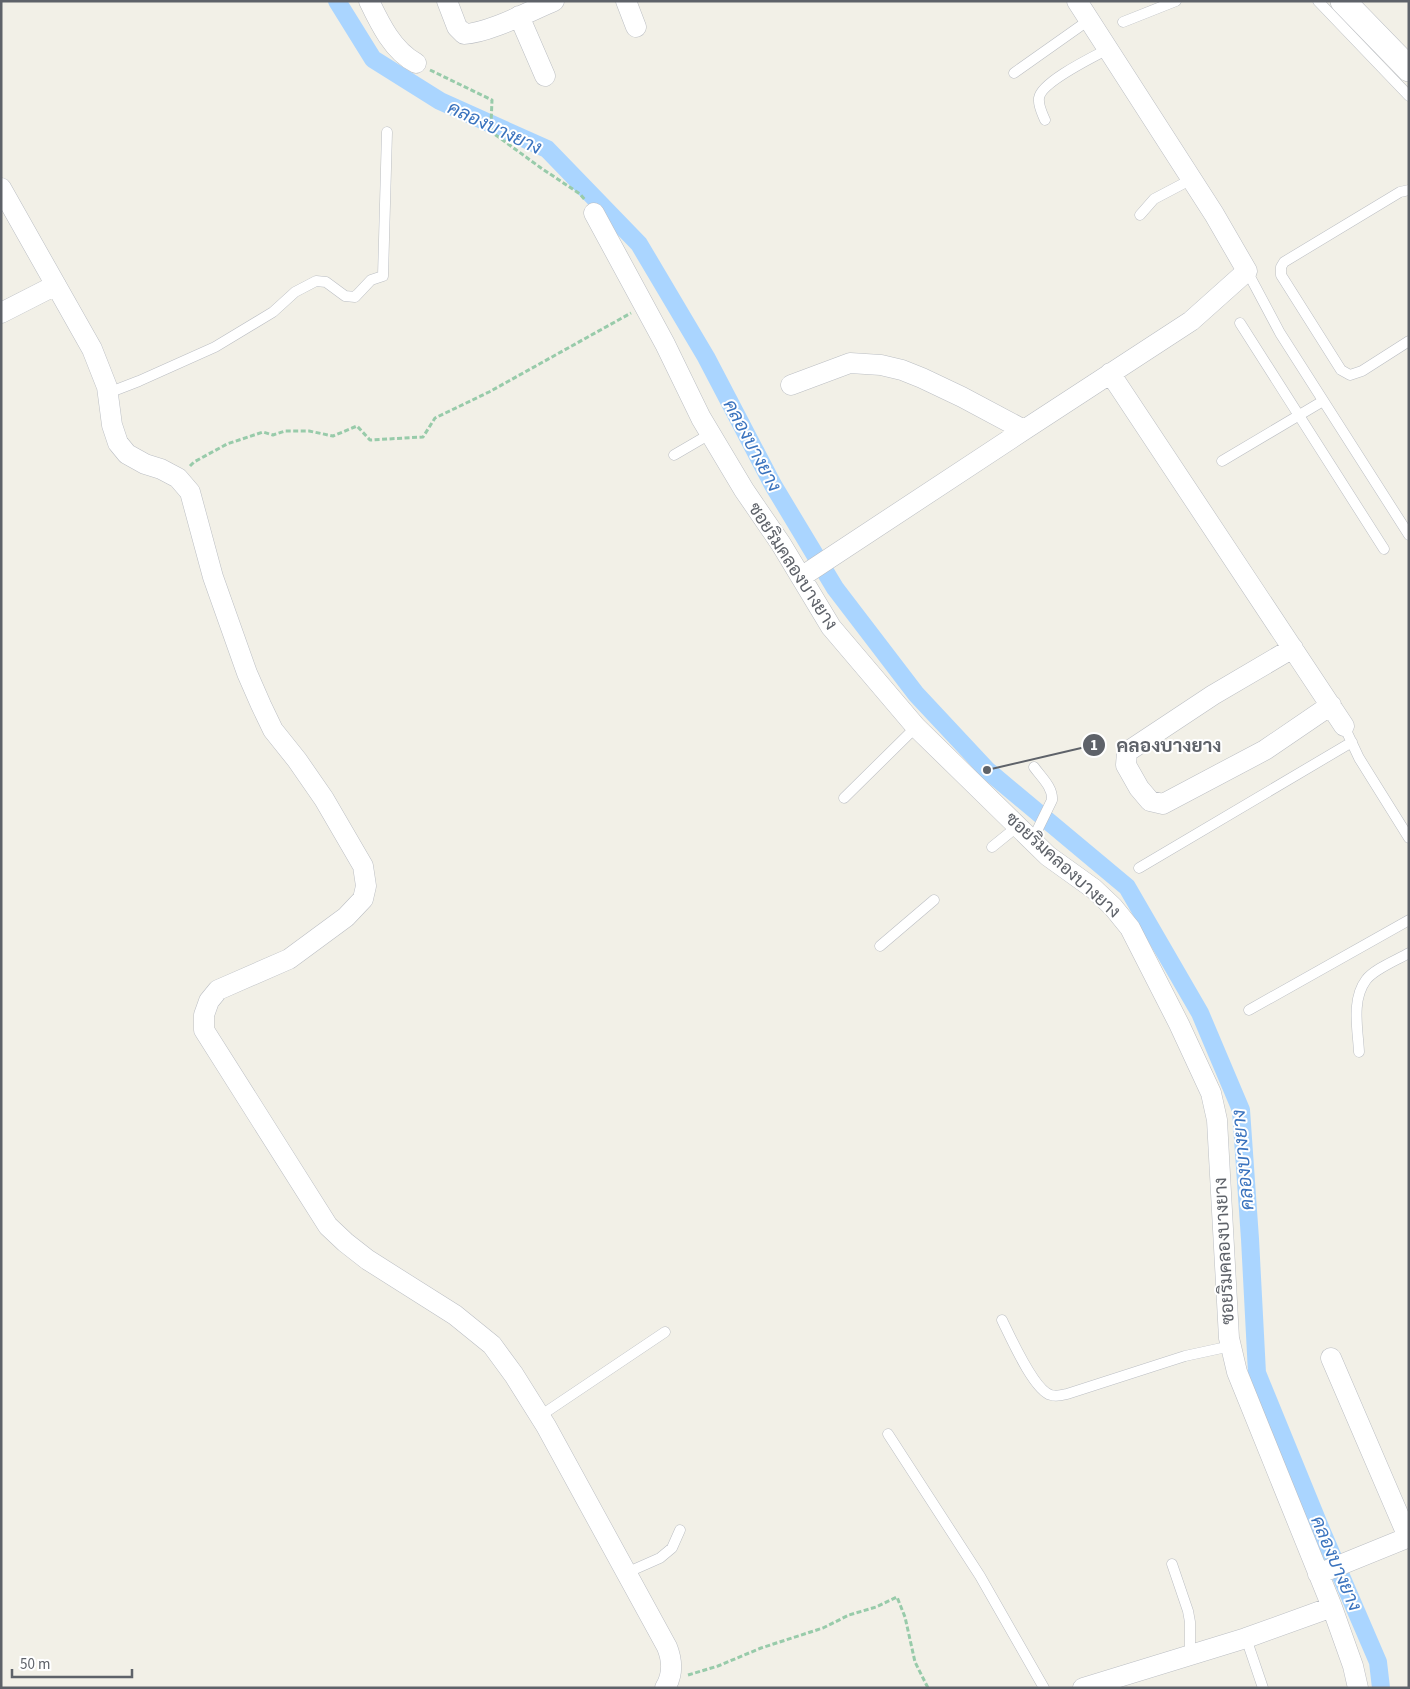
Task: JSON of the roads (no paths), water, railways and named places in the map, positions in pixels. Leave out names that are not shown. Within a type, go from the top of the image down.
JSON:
[{"type":"street","points":[[369,1],[387,36],[410,60],[416,63]]},
{"type":"street","points":[[448,1],[457,27],[464,34],[474,34],[554,1]]},
{"type":"street","points":[[626,1],[636,27]]},
{"type":"street","points":[[805,574],[1110,373],[1191,322],[1247,271],[1192,179],[1077,1]]},
{"type":"street","points":[[1343,1],[1409,69]]},
{"type":"street","points":[[519,16],[545,76]]},
{"type":"street","points":[[1,188],[92,348],[108,393],[112,425],[118,443],[127,454],[178,478],[190,492],[213,577],[260,705],[273,730],[309,778],[356,851],[363,866],[366,886],[363,899],[346,917],[289,960],[218,990],[209,1001],[204,1016],[204,1030],[328,1226],[368,1260],[455,1315],[492,1345],[514,1375],[540,1416],[667,1647],[672,1667],[667,1685]]},
{"type":"street","name":"ซอยริมคลองบางยาง","points":[[594,212],[710,434],[744,490],[805,574],[832,627],[916,727],[1018,826],[1037,833],[1048,856],[1113,906],[1130,928],[1179,1024],[1211,1093],[1217,1120],[1229,1338],[1237,1372],[1326,1571],[1332,1607],[1354,1666],[1358,1688]]},
{"type":"street","points":[[1,314],[56,285]]},
{"type":"street","points":[[791,385],[850,363],[881,365],[902,370],[922,378],[1024,430]]},
{"type":"street","points":[[1110,373],[1348,734]]},
{"type":"street","points":[[1292,648],[1212,695],[1127,752],[1126,765],[1139,788],[1150,801],[1163,804],[1265,750],[1330,706]]},
{"type":"street","points":[[1326,1571],[1408,1537],[1331,1358]]},
{"type":"street","points":[[1093,1686],[1246,1638],[1332,1607]]},
{"type":"lane","points":[[1123,22],[1176,1]]},
{"type":"lane","points":[[1318,1],[1409,96]]},
{"type":"lane","points":[[1014,73],[1089,20]]},
{"type":"lane","points":[[1045,120],[1039,105],[1042,90],[1051,82],[1108,49]]},
{"type":"lane","points":[[108,393],[148,378],[223,342],[273,312],[295,292],[316,281],[326,282],[346,296],[355,297],[371,280],[383,276],[387,132]]},
{"type":"lane","points":[[1140,215],[1154,200],[1192,179]]},
{"type":"lane","points":[[1409,190],[1400,192],[1284,262],[1281,267],[1281,275],[1342,370],[1350,375],[1362,371],[1409,341]]},
{"type":"lane","points":[[1247,271],[1280,333],[1409,535]]},
{"type":"lane","points":[[1240,323],[1384,549]]},
{"type":"lane","points":[[1222,462],[1323,401]]},
{"type":"lane","points":[[674,455],[710,434]]},
{"type":"lane","points":[[844,798],[916,727]]},
{"type":"lane","points":[[1139,868],[1348,734],[1359,758],[1409,838]]},
{"type":"lane","points":[[1034,767],[1051,789],[1052,800],[1037,833]]},
{"type":"lane","points":[[992,847],[1018,826]]},
{"type":"lane","points":[[880,946],[934,900]]},
{"type":"lane","points":[[1249,1010],[1409,920]]},
{"type":"lane","points":[[1359,1052],[1357,1004],[1360,991],[1367,979],[1384,966],[1409,954]]},
{"type":"lane","points":[[1002,1320],[1014,1347],[1040,1388],[1051,1395],[1067,1394],[1185,1356],[1231,1346]]},
{"type":"lane","points":[[540,1416],[665,1332]]},
{"type":"lane","points":[[888,1434],[980,1576],[1044,1688]]},
{"type":"lane","points":[[626,1573],[660,1558],[672,1548],[680,1530]]},
{"type":"lane","points":[[1172,1564],[1188,1611],[1190,1655]]},
{"type":"lane","points":[[1246,1638],[1263,1688]]},
{"type":"waterway","name":"คลองบางยาง","points":[[337,1],[373,59],[440,101],[547,149],[639,244],[706,357],[773,485],[835,588],[916,694],[987,770],[1127,887],[1200,1013],[1241,1110],[1257,1373],[1378,1662],[1381,1688]]},
{"type":"place","name":"คลองบางยาง","points":[[987,770]]}]
